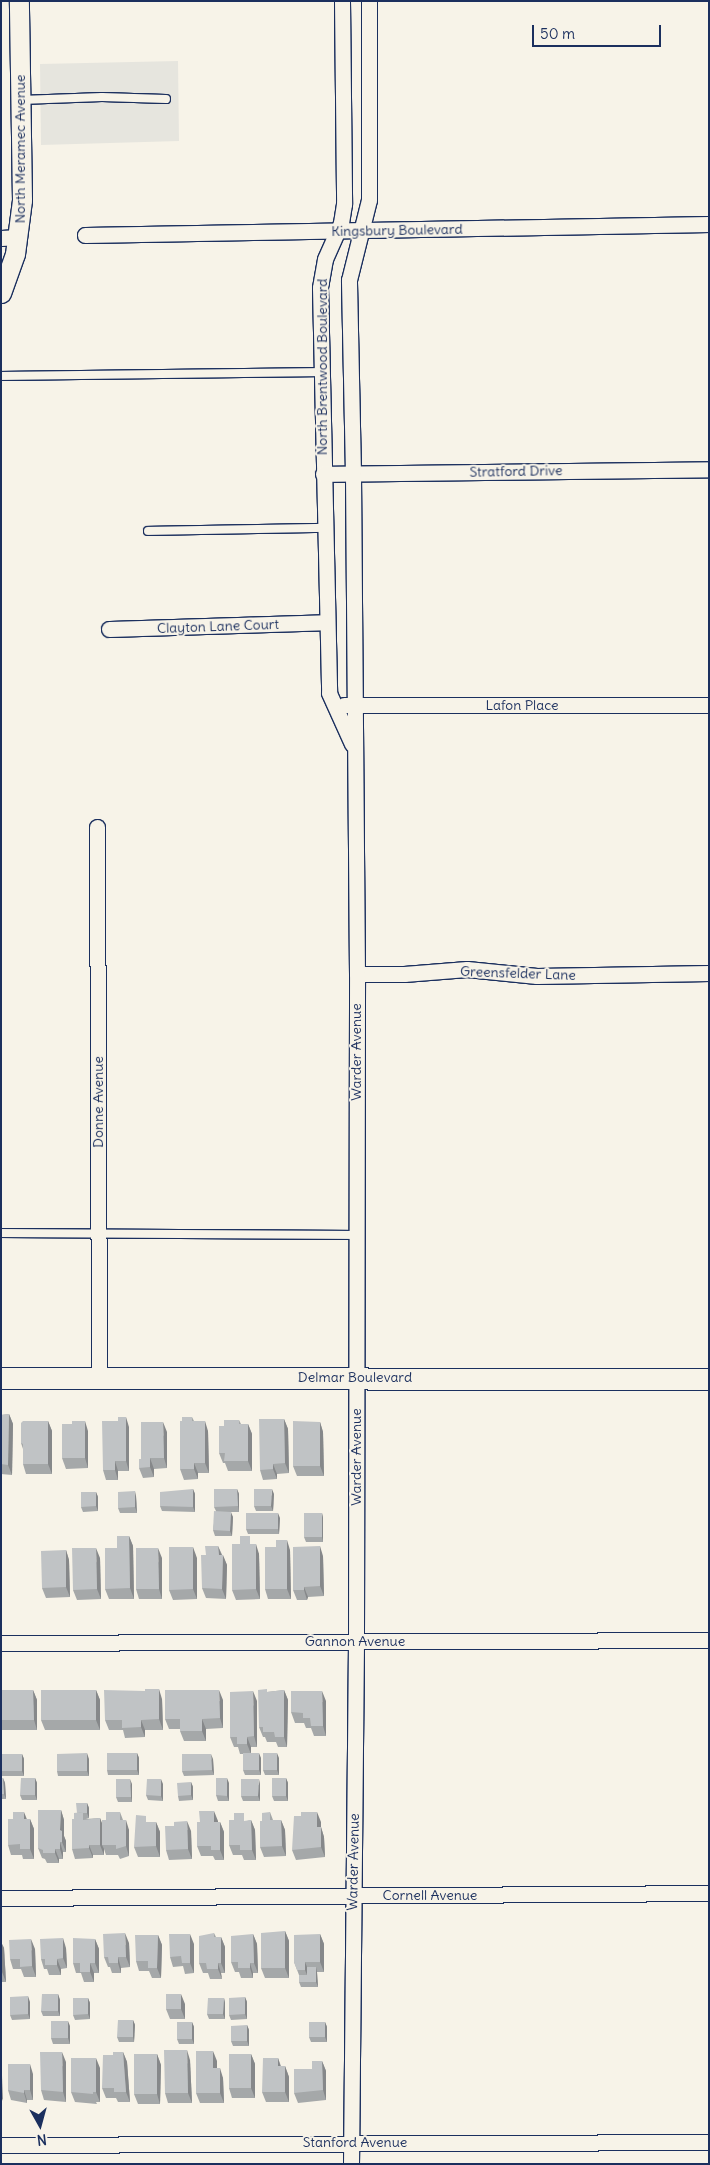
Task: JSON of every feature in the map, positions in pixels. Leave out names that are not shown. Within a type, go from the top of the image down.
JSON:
[{"type":"main road","name":"Delmar Boulevard","points":[[1,1378],[356,1377],[709,1380]]},
{"type":"street","name":"North Meramec Avenue","points":[[1,293],[16,254],[10,237],[22,200],[19,1]]},
{"type":"street","name":"North Brentwood Boulevard","points":[[335,705],[329,693],[326,622],[322,272],[330,244],[338,232],[344,204],[342,1]]},
{"type":"street","name":"North Brentwood Boulevard","points":[[354,705],[353,473],[349,280],[351,265],[362,232],[369,200],[369,1]]},
{"type":"street","name":"Kingsbury Boulevard","points":[[85,235],[362,232],[709,224]]},
{"type":"street","name":"Stratford Drive","points":[[324,474],[709,469]]},
{"type":"street","name":"Clayton Lane Court","points":[[109,629],[326,622]]},
{"type":"street","name":"Lafon Place","points":[[335,705],[709,705]]},
{"type":"street","name":"Warder Avenue","points":[[335,705],[354,750]]},
{"type":"street","name":"Warder Avenue","points":[[351,2164],[356,1641],[354,705]]},
{"type":"street","name":"Donne Avenue","points":[[97,827],[99,1377]]},
{"type":"street","name":"Greensfelder Lane","points":[[356,974],[404,974],[466,969],[537,976],[709,974]]},
{"type":"street","name":"Gannon Avenue","points":[[1,1643],[709,1640]]},
{"type":"street","name":"Cornell Avenue","points":[[1,1898],[709,1893]]},
{"type":"street","name":"Stanford Avenue","points":[[1,2145],[350,2142],[709,2142]]},
{"type":"lane","points":[[21,100],[102,97],[166,99]]},
{"type":"lane","points":[[1,376],[322,372]]},
{"type":"lane","points":[[148,531],[325,528]]},
{"type":"lane","points":[[1,1233],[356,1235]]},
{"type":"shaded area","points":[[178,61],[179,141],[41,145],[40,64]]},
{"type":"building","points":[[9,1414],[8,1465],[1,1464],[1,1415]]},
{"type":"building","points":[[118,1417],[126,1417],[126,1461],[115,1461],[115,1470],[103,1470],[102,1421],[118,1421]]},
{"type":"building","points":[[182,1417],[192,1417],[192,1421],[205,1421],[205,1463],[194,1463],[194,1469],[180,1469],[180,1421],[182,1421]]},
{"type":"building","points":[[259,1419],[284,1419],[285,1463],[273,1464],[273,1469],[260,1470]]},
{"type":"building","points":[[224,1420],[239,1420],[239,1424],[248,1424],[248,1461],[224,1461],[225,1453],[219,1453],[219,1426],[224,1426]]},
{"type":"building","points":[[23,1421],[48,1421],[48,1464],[23,1464],[21,1423]]},
{"type":"building","points":[[72,1421],[85,1421],[85,1458],[62,1458],[62,1424],[72,1424]]},
{"type":"building","points":[[293,1421],[320,1422],[320,1466],[293,1466]]},
{"type":"building","points":[[141,1422],[163,1422],[164,1458],[150,1458],[150,1467],[139,1468],[139,1459],[141,1459]]},
{"type":"building","points":[[193,1489],[193,1507],[160,1506],[160,1492]]},
{"type":"building","points":[[214,1489],[237,1489],[238,1506],[214,1507]]},
{"type":"building","points":[[254,1489],[272,1489],[271,1506],[254,1506]]},
{"type":"building","points":[[135,1491],[135,1507],[118,1508],[118,1492]]},
{"type":"building","points":[[81,1492],[96,1492],[96,1506],[81,1507]]},
{"type":"building","points":[[214,1511],[231,1512],[230,1531],[213,1530]]},
{"type":"building","points":[[246,1513],[278,1513],[278,1529],[246,1529]]},
{"type":"building","points":[[304,1513],[322,1513],[322,1537],[304,1537]]},
{"type":"building","points":[[117,1536],[129,1536],[130,1588],[105,1589],[105,1548],[117,1548]]},
{"type":"building","points":[[240,1536],[250,1536],[250,1544],[256,1544],[256,1589],[232,1590],[232,1544],[240,1544]]},
{"type":"building","points":[[276,1540],[287,1540],[287,1589],[265,1589],[265,1547],[276,1547]]},
{"type":"building","points":[[205,1546],[218,1546],[219,1555],[223,1555],[222,1589],[202,1588],[201,1555],[206,1555]]},
{"type":"building","points":[[320,1546],[320,1586],[304,1587],[304,1590],[293,1590],[293,1547]]},
{"type":"building","points":[[169,1547],[193,1547],[193,1589],[169,1590]]},
{"type":"building","points":[[72,1548],[96,1548],[97,1589],[73,1590]]},
{"type":"building","points":[[136,1548],[158,1548],[159,1589],[136,1589]]},
{"type":"building","points":[[66,1550],[66,1587],[42,1588],[41,1551]]},
{"type":"building","points":[[145,1689],[159,1689],[159,1719],[141,1720],[141,1727],[122,1728],[122,1720],[105,1720],[104,1690],[145,1691]]},
{"type":"building","points":[[267,1689],[267,1692],[284,1690],[284,1737],[275,1737],[274,1732],[263,1732],[263,1727],[259,1727],[258,1690]]},
{"type":"building","points":[[1,1690],[33,1690],[34,1720],[1,1720]]},
{"type":"building","points":[[41,1690],[96,1690],[96,1720],[41,1720]]},
{"type":"building","points":[[165,1690],[219,1690],[220,1718],[202,1719],[202,1731],[180,1731],[180,1719],[165,1719]]},
{"type":"building","points":[[253,1691],[254,1736],[247,1737],[247,1744],[237,1744],[237,1737],[230,1737],[230,1692]]},
{"type":"building","points":[[291,1691],[322,1691],[323,1726],[311,1726],[310,1718],[303,1718],[303,1713],[291,1712]]},
{"type":"building","points":[[87,1753],[87,1771],[57,1771],[57,1754]]},
{"type":"building","points":[[107,1753],[137,1753],[137,1770],[107,1770]]},
{"type":"building","points":[[243,1753],[259,1753],[259,1770],[243,1770]]},
{"type":"building","points":[[263,1753],[277,1753],[277,1770],[263,1770]]},
{"type":"building","points":[[1,1754],[22,1754],[22,1771],[1,1771]]},
{"type":"building","points":[[182,1754],[211,1754],[212,1770],[182,1771]]},
{"type":"building","points":[[1,1778],[3,1778],[4,1794],[1,1794]]},
{"type":"building","points":[[21,1778],[35,1778],[35,1795],[20,1795]]},
{"type":"building","points":[[216,1778],[227,1778],[227,1796],[216,1795]]},
{"type":"building","points":[[272,1778],[286,1778],[286,1796],[272,1796]]},
{"type":"building","points":[[116,1779],[130,1779],[131,1797],[116,1797]]},
{"type":"building","points":[[147,1779],[161,1779],[161,1796],[146,1795]]},
{"type":"building","points":[[241,1779],[259,1779],[258,1796],[241,1796]]},
{"type":"building","points":[[191,1782],[191,1795],[178,1796],[177,1783]]},
{"type":"building","points":[[76,1803],[87,1803],[87,1813],[77,1813]]},
{"type":"building","points":[[38,1810],[61,1810],[60,1830],[62,1831],[62,1842],[60,1842],[60,1849],[55,1849],[55,1853],[43,1853],[43,1850],[38,1848]]},
{"type":"building","points":[[199,1811],[214,1811],[214,1822],[220,1822],[220,1850],[211,1850],[211,1846],[197,1846],[197,1822],[200,1822]]},
{"type":"building","points":[[13,1812],[24,1812],[24,1819],[30,1819],[30,1849],[20,1849],[20,1844],[8,1845],[8,1819],[13,1819]]},
{"type":"building","points":[[83,1812],[83,1820],[100,1818],[100,1845],[89,1845],[89,1848],[72,1849],[72,1819],[74,1819],[74,1813]]},
{"type":"building","points":[[106,1812],[120,1812],[120,1820],[126,1820],[126,1846],[116,1849],[116,1845],[102,1845],[102,1820],[106,1820]]},
{"type":"building","points":[[270,1812],[270,1820],[281,1820],[282,1846],[260,1847],[260,1821],[262,1821],[262,1813]]},
{"type":"building","points":[[301,1812],[317,1812],[317,1827],[321,1827],[321,1847],[292,1850],[294,1816],[301,1816]]},
{"type":"building","points":[[234,1813],[244,1813],[244,1821],[251,1820],[252,1850],[240,1850],[240,1845],[229,1845],[229,1820],[234,1820]]},
{"type":"building","points":[[136,1815],[146,1816],[146,1822],[156,1822],[156,1846],[134,1847]]},
{"type":"building","points":[[187,1821],[188,1849],[166,1850],[165,1826],[174,1826],[174,1822]]},
{"type":"building","points":[[285,1931],[285,1968],[261,1968],[261,1933]]},
{"type":"building","points":[[125,1933],[126,1957],[118,1957],[118,1963],[109,1963],[108,1957],[104,1957],[103,1934]]},
{"type":"building","points":[[214,1933],[214,1937],[221,1937],[221,1963],[218,1963],[218,1969],[207,1969],[206,1963],[199,1963],[199,1936]]},
{"type":"building","points":[[169,1934],[190,1934],[190,1963],[182,1963],[181,1956],[170,1957]]},
{"type":"building","points":[[253,1934],[254,1963],[250,1963],[250,1968],[238,1968],[238,1962],[231,1962],[231,1936]]},
{"type":"building","points":[[320,1934],[320,1962],[305,1962],[305,1970],[297,1970],[294,1962],[294,1935]]},
{"type":"building","points":[[135,1935],[158,1935],[157,1968],[148,1968],[148,1961],[136,1961]]},
{"type":"building","points":[[63,1938],[63,1958],[57,1959],[57,1965],[45,1965],[45,1959],[41,1959],[40,1939]]},
{"type":"building","points":[[73,1938],[95,1939],[95,1963],[90,1963],[90,1972],[80,1972],[80,1963],[73,1963]]},
{"type":"building","points":[[31,1939],[32,1966],[20,1967],[20,1959],[10,1959],[9,1940]]},
{"type":"building","points":[[307,1967],[316,1967],[316,1982],[299,1982],[299,1975],[307,1975]]},
{"type":"building","points":[[42,1994],[58,1994],[58,2011],[41,2011]]},
{"type":"building","points":[[166,1994],[181,1994],[181,2009],[166,2009]]},
{"type":"building","points":[[28,1996],[28,2014],[10,2015],[10,1997]]},
{"type":"building","points":[[245,1997],[245,2014],[229,2015],[229,1998]]},
{"type":"building","points":[[73,1998],[88,1998],[88,2014],[73,2015]]},
{"type":"building","points":[[208,1998],[224,1998],[223,2014],[207,2014]]},
{"type":"building","points":[[118,2020],[133,2020],[133,2037],[117,2037]]},
{"type":"building","points":[[51,2021],[68,2021],[68,2038],[51,2038]]},
{"type":"building","points":[[177,2022],[192,2022],[192,2039],[177,2039]]},
{"type":"building","points":[[309,2022],[325,2022],[325,2037],[309,2037]]},
{"type":"building","points":[[247,2025],[247,2041],[231,2041],[231,2026]]},
{"type":"building","points":[[164,2050],[187,2050],[188,2093],[165,2093]]},
{"type":"building","points":[[196,2051],[213,2051],[213,2068],[220,2068],[220,2093],[196,2093]]},
{"type":"building","points":[[40,2052],[62,2052],[63,2092],[41,2090]]},
{"type":"building","points":[[113,2052],[123,2052],[126,2092],[114,2092],[114,2088],[102,2088],[103,2055],[113,2055]]},
{"type":"building","points":[[134,2054],[157,2054],[157,2094],[134,2094]]},
{"type":"building","points":[[229,2054],[251,2054],[251,2088],[229,2088]]},
{"type":"building","points":[[71,2058],[96,2058],[96,2092],[93,2092],[93,2094],[71,2092]]},
{"type":"building","points":[[263,2058],[278,2058],[278,2066],[285,2066],[285,2092],[262,2092]]},
{"type":"building","points":[[312,2061],[322,2061],[323,2090],[294,2093],[294,2069],[312,2069]]},
{"type":"building","points":[[8,2064],[30,2064],[30,2090],[24,2090],[24,2093],[8,2090]]}]
